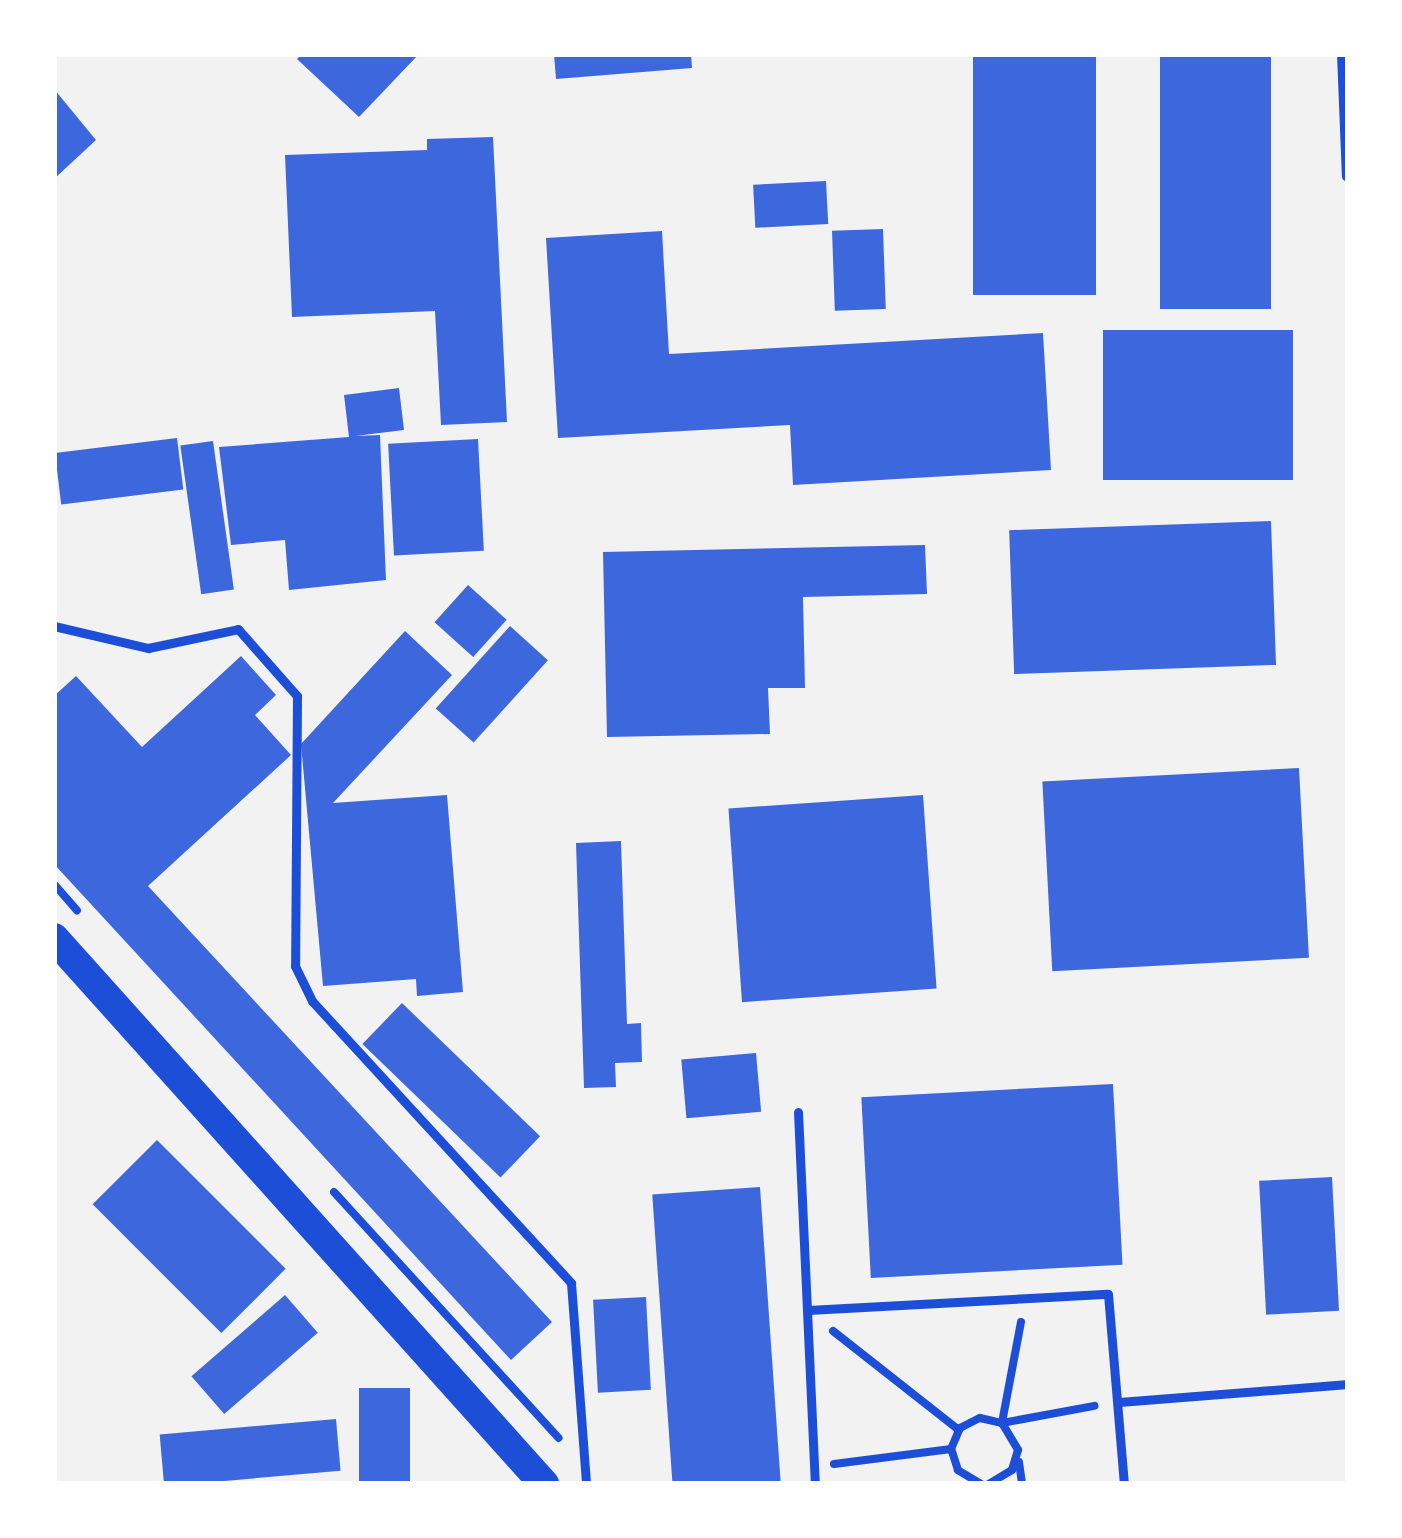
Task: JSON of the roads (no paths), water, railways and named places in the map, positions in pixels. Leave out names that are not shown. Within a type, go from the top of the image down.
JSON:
[{"type":"main road","points":[[54,938],[544,1484]]},
{"type":"street","points":[[1342,54],[1348,176]]},
{"type":"lane","points":[[54,626],[148,648],[238,629],[297,696],[296,966],[313,1000],[571,1282],[586,1484]]},
{"type":"lane","points":[[798,1112],[815,1484]]},
{"type":"lane","points":[[808,1310],[1108,1294],[1124,1484]]},
{"type":"lane","points":[[1119,1402],[1348,1384]]}]
